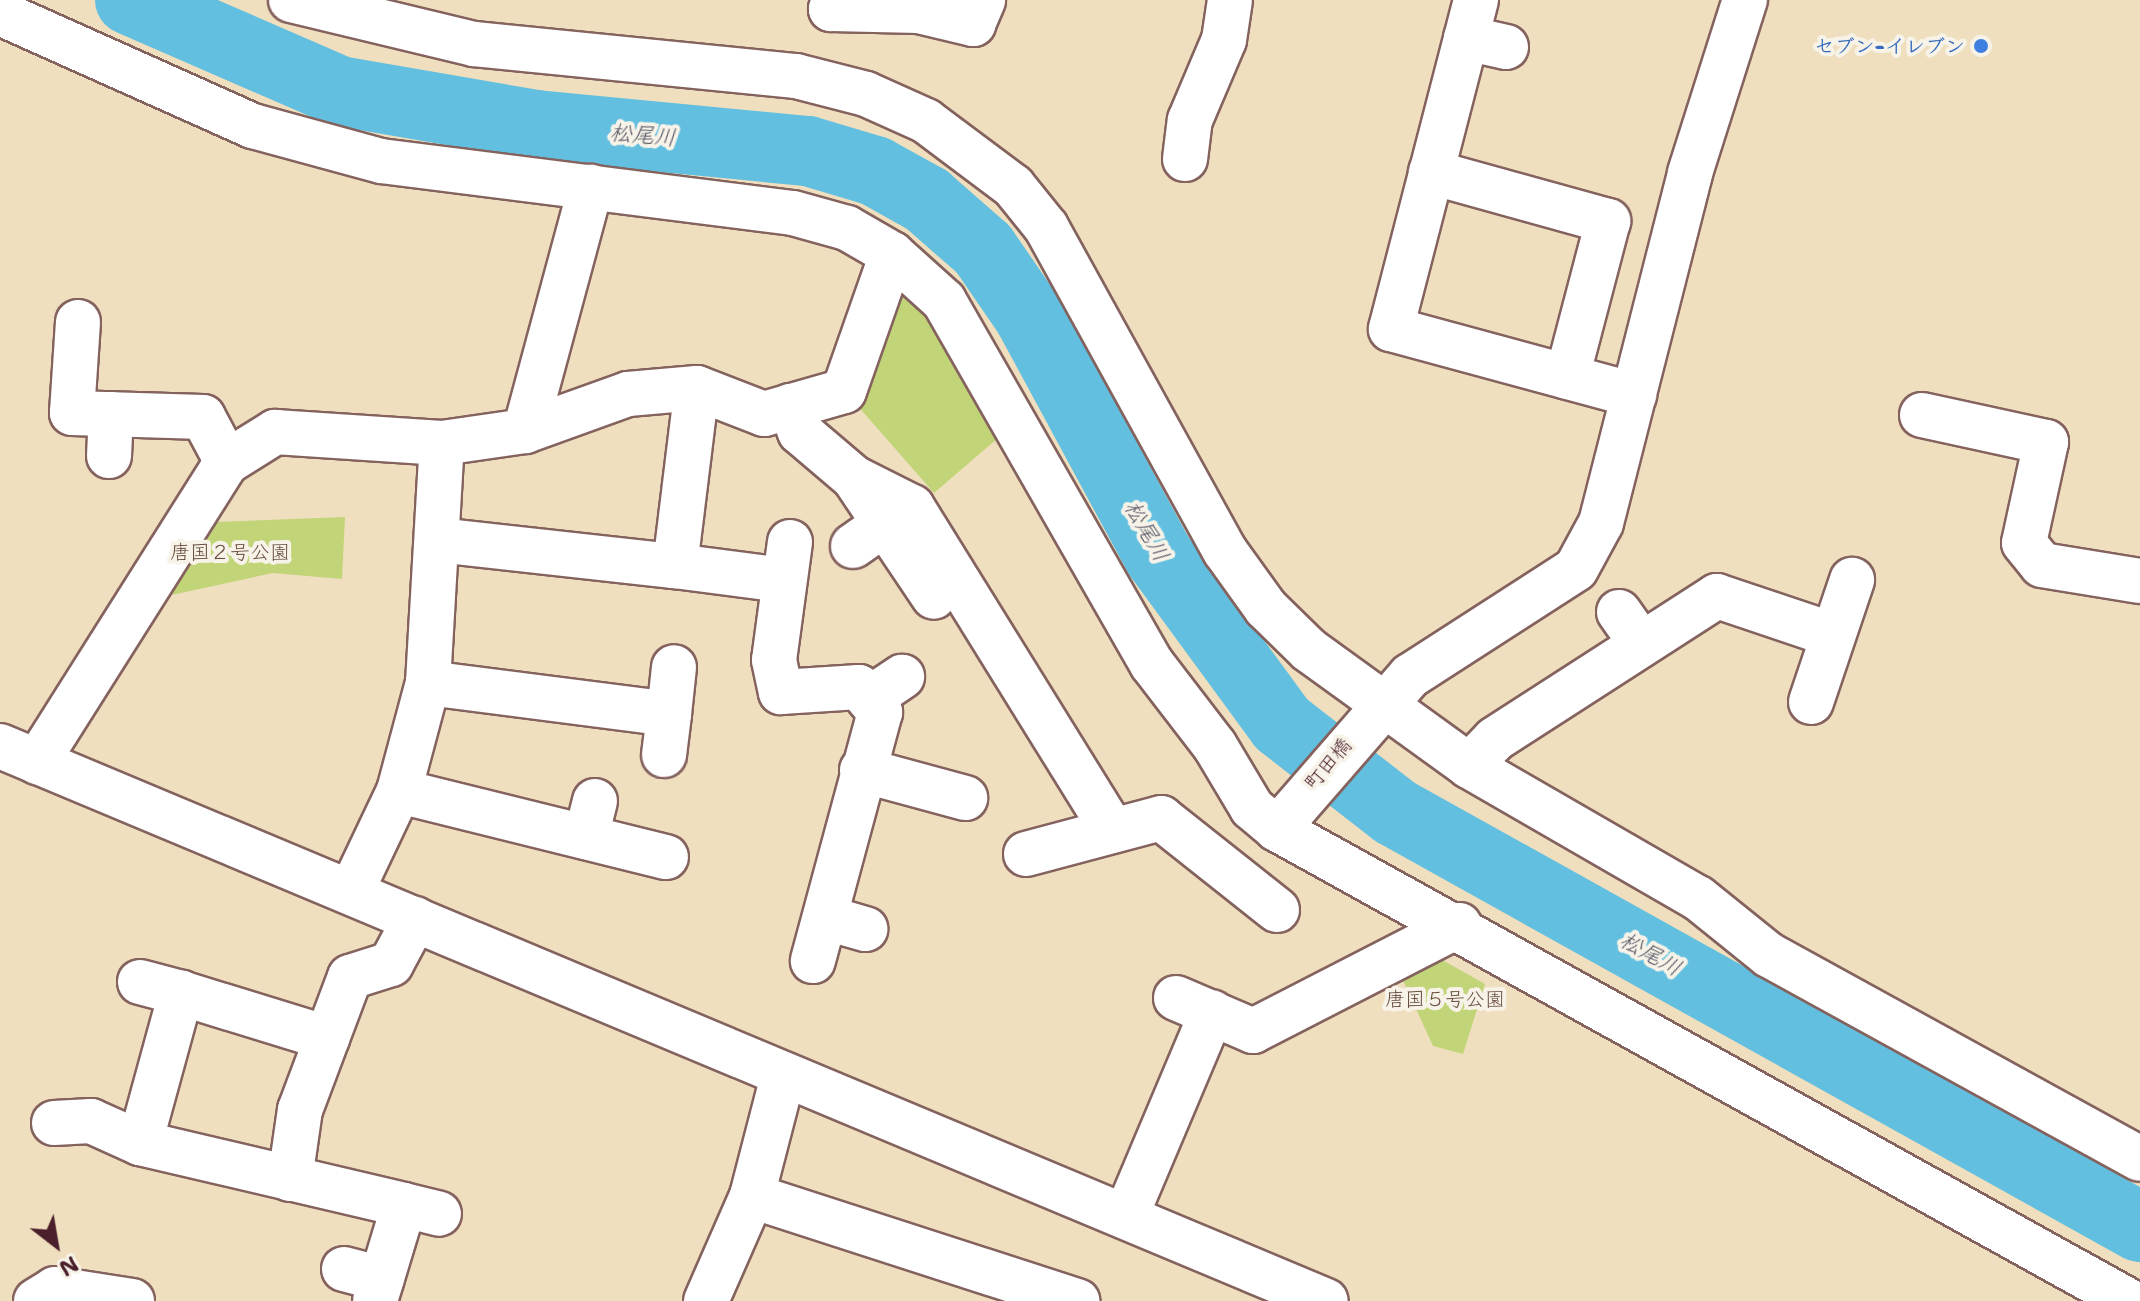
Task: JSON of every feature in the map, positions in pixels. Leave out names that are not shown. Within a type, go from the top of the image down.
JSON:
[{"type":"street","points":[[291,0],[474,44],[796,76],[866,94],[926,121],[1013,186],[1046,227],[1225,551],[1266,608],[1309,650],[1378,707],[1469,766],[1698,898],[1769,955],[2140,1159]]},
{"type":"street","points":[[835,0],[831,9],[919,11],[973,24],[983,0]]},
{"type":"street","points":[[1185,159],[1190,120],[1224,40],[1230,0]]},
{"type":"street","name":"町田橋","points":[[1281,822],[1378,707],[1410,676],[1576,569],[1601,523],[1690,173],[1745,0]]},
{"type":"street","points":[[0,13],[253,126],[381,161],[793,213],[847,228],[892,254],[944,301],[1152,664],[1215,746],[1252,808],[2129,1301]]},
{"type":"street","points":[[1482,28],[1431,172],[1391,329],[1634,395]]},
{"type":"street","points":[[1431,172],[1608,221],[1567,377]]},
{"type":"street","points":[[525,431],[591,187]]},
{"type":"street","points":[[892,254],[844,391],[764,414],[697,388],[628,394],[525,431],[442,443],[275,432],[227,462],[18,754],[1326,1301]]},
{"type":"street","points":[[78,322],[72,413],[110,435],[203,417],[227,462]]},
{"type":"street","points":[[675,566],[697,388]]},
{"type":"street","points":[[790,406],[800,432],[854,478],[912,507],[1112,830]]},
{"type":"street","points":[[1922,415],[2046,442],[2024,543],[2042,565],[2140,581]]},
{"type":"street","points":[[351,892],[399,791],[428,683],[442,443]]},
{"type":"street","points":[[854,478],[869,535],[937,601]]},
{"type":"street","points":[[438,540],[675,566],[786,561],[774,660],[781,692],[886,688],[862,770],[846,923],[813,961]]},
{"type":"street","points":[[1811,702],[1852,580]]},
{"type":"street","points":[[1469,766],[1495,739],[1630,628],[1717,596],[1833,635]]},
{"type":"street","points":[[428,683],[666,735],[674,667]]},
{"type":"street","points":[[862,770],[965,798]]},
{"type":"street","points":[[399,791],[590,819],[666,857]]},
{"type":"street","points":[[1026,854],[1161,818],[1277,910]]},
{"type":"street","points":[[290,1179],[300,1110],[350,977],[391,964],[415,919]]},
{"type":"street","points":[[1126,1216],[1194,1005],[1253,1031],[1459,925]]},
{"type":"street","points":[[140,1143],[160,987],[327,1038]]},
{"type":"street","points":[[706,1301],[752,1196],[783,1076]]},
{"type":"street","points":[[54,1123],[91,1121],[140,1143],[422,1210],[367,1283]]},
{"type":"street","points":[[752,1196],[929,1271],[1077,1301]]},
{"type":"street","points":[[36,1301],[55,1289],[132,1301]]},
{"type":"green space","points":[[903,285],[923,297],[998,438],[934,493],[856,404]]},
{"type":"green space","name":"唐国２号公園","points":[[345,517],[342,579],[273,573],[167,596],[214,522]]},
{"type":"green space","name":"唐国５号公園","points":[[1437,957],[1485,984],[1463,1054],[1433,1046],[1401,976]]},
{"type":"waterway","name":"松尾川","points":[[130,0],[339,91],[536,125],[808,151],[875,171],[927,200],[983,249],[1029,316],[1159,556],[1282,724],[1395,812],[2140,1227]]},
{"type":"place","name":"セブン-イレブン","points":[[1981,46]]}]
